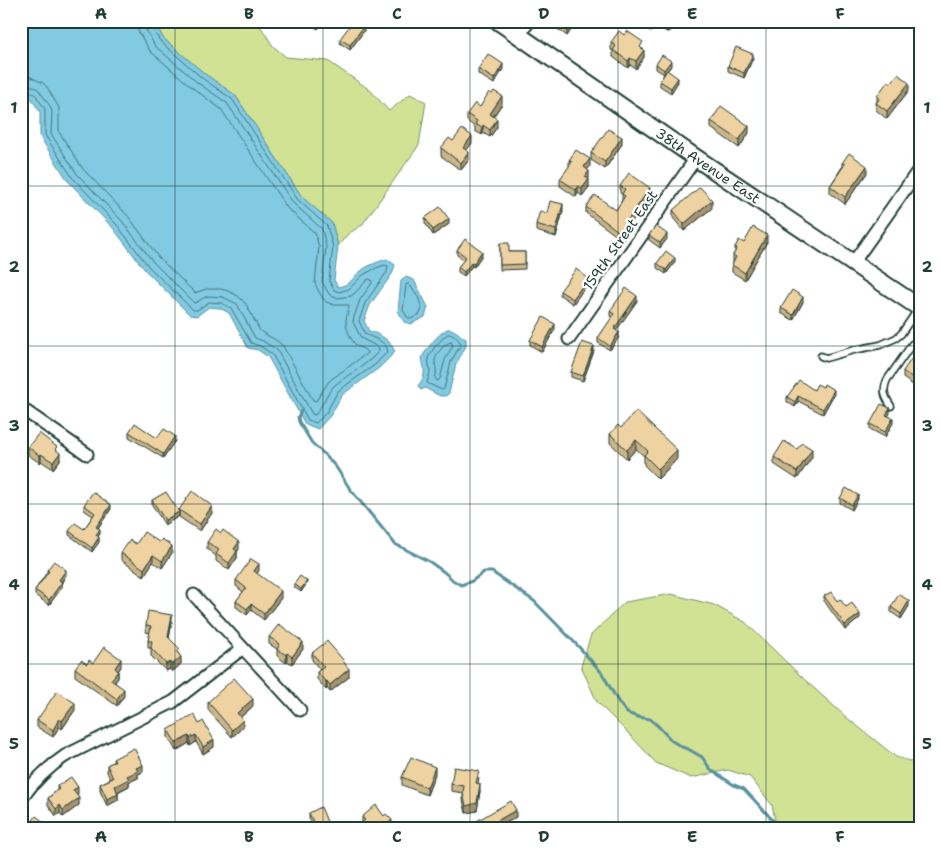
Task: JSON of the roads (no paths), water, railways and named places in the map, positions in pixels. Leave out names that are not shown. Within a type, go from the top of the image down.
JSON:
[{"type":"street","name":"38th Avenue East","points":[[498,21],[696,158],[919,307]]},
{"type":"street","points":[[519,36],[529,21]]},
{"type":"street","name":"159th Street East","points":[[569,339],[696,158]]},
{"type":"street","points":[[853,263],[920,168]]},
{"type":"street","points":[[21,408],[87,454]]},
{"type":"street","points":[[194,595],[300,710]]},
{"type":"street","points":[[21,798],[39,776],[65,756],[174,702],[243,648]]},
{"type":"lane","points":[[668,28],[673,21]]},
{"type":"lane","points":[[821,356],[826,358],[880,345],[896,338],[901,334],[919,307]]},
{"type":"lane","points":[[891,406],[884,393],[884,386],[912,344],[920,340]]},
{"type":"water","points":[[21,21],[154,21],[163,38],[205,74],[235,95],[302,197],[332,223],[338,246],[334,280],[338,287],[349,283],[370,265],[387,259],[395,265],[392,274],[370,305],[364,321],[369,331],[385,338],[395,352],[379,368],[342,395],[330,416],[318,429],[305,424],[268,357],[258,350],[248,348],[229,313],[220,308],[209,307],[197,316],[190,315],[145,270],[113,228],[68,181],[40,137],[40,112],[31,98],[21,93]]},
{"type":"water","points":[[406,277],[414,280],[428,307],[425,317],[411,324],[404,322],[398,311],[401,281]]},
{"type":"water","points":[[447,329],[455,331],[466,339],[466,346],[456,364],[449,393],[446,396],[440,396],[425,388],[421,390],[418,386],[424,375],[422,357],[439,335]]},
{"type":"waterway","points":[[301,411],[298,417],[299,422],[312,443],[336,467],[350,489],[395,544],[430,562],[461,585],[472,581],[484,572],[492,572],[534,601],[602,673],[627,713],[650,719],[672,741],[702,757],[711,770],[734,785],[744,789],[781,829]]}]
